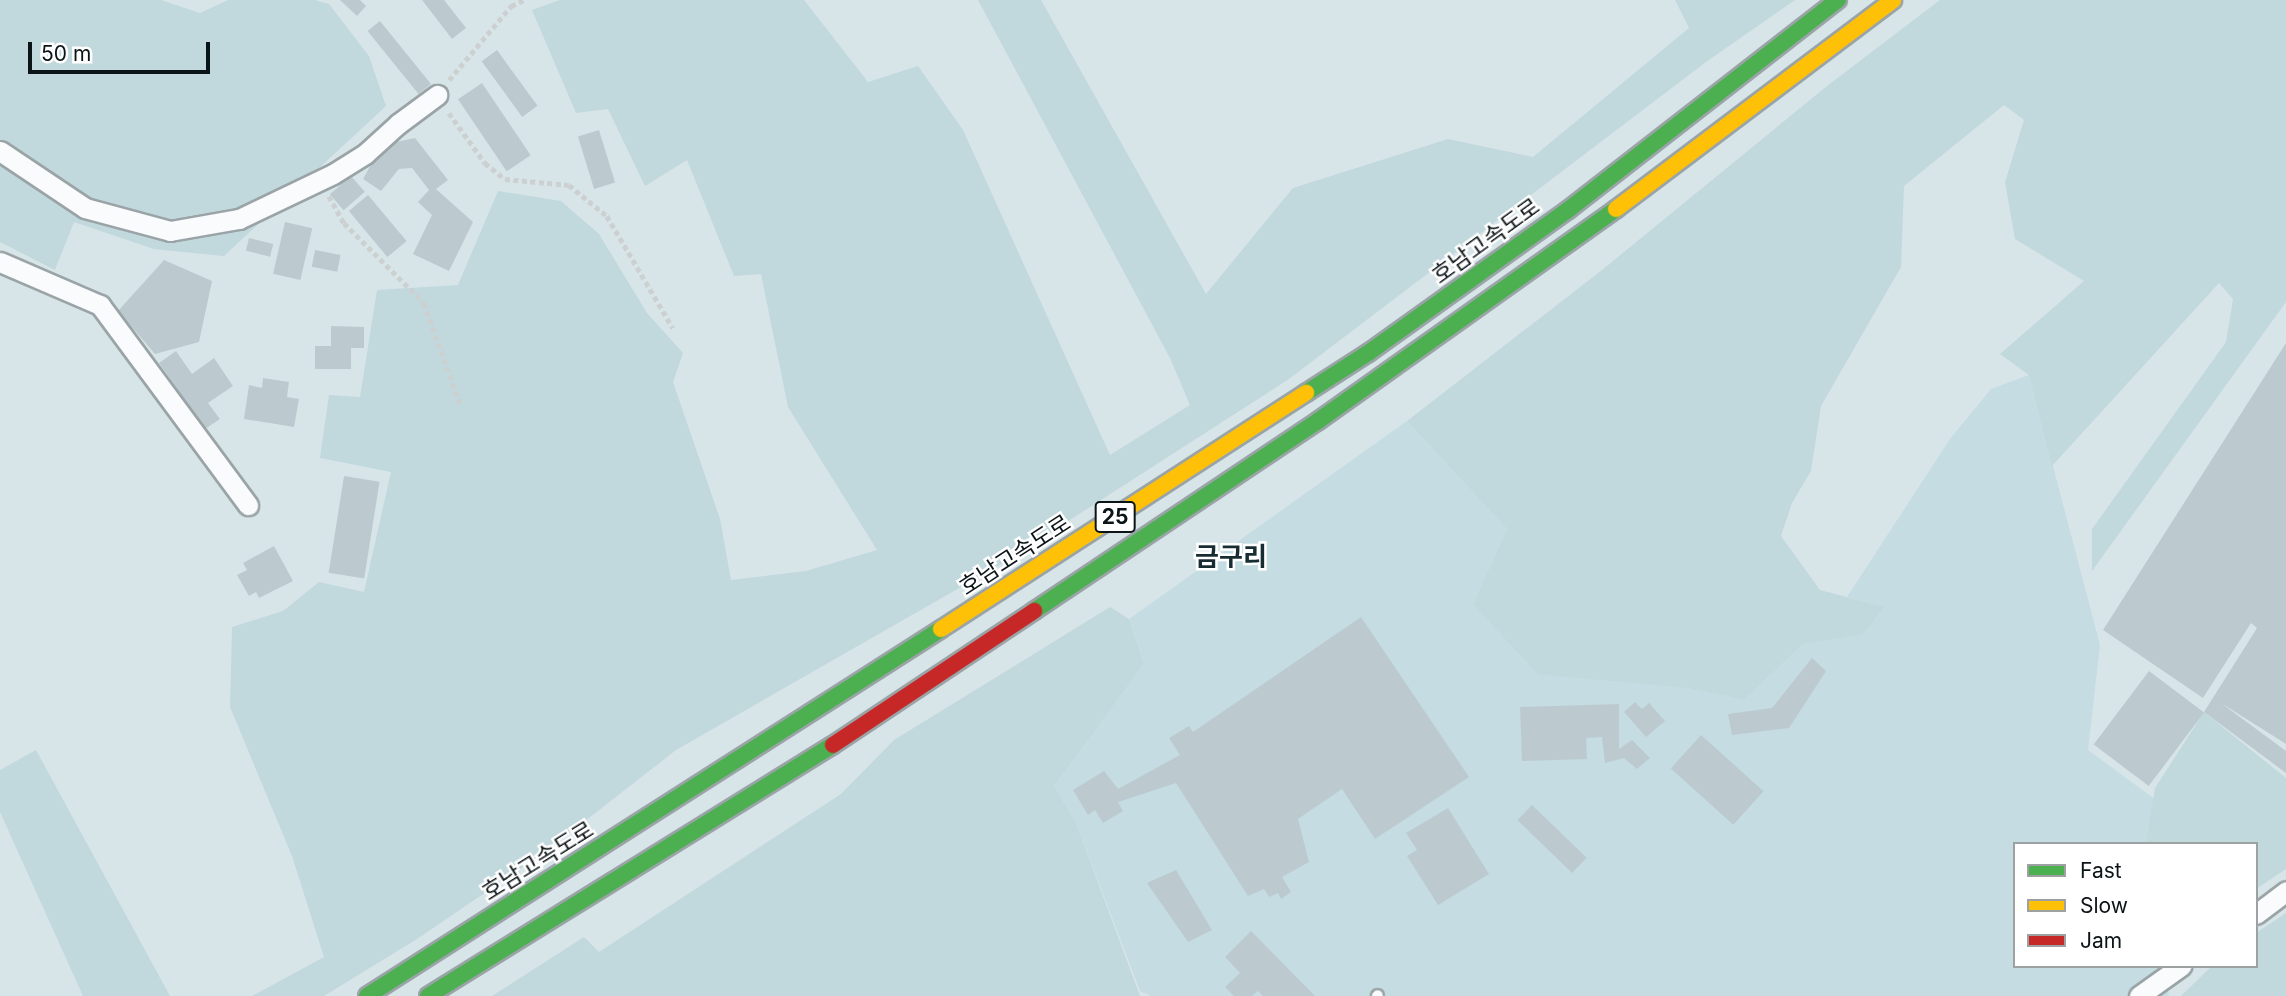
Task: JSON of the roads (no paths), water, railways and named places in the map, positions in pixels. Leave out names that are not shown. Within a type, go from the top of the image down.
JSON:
[{"type":"highway","name":"호남고속도로","points":[[367,996],[658,813],[1368,353],[1568,210],[1838,0]]},
{"type":"highway","name":"25","points":[[428,996],[814,758],[1318,421],[1584,233],[1893,0]]},
{"type":"street","points":[[0,151],[85,208],[170,231],[239,219],[320,180],[365,154],[398,124],[437,95]]},
{"type":"street","points":[[0,262],[100,306],[248,505]]},
{"type":"street","points":[[2258,912],[2286,891]]},
{"type":"street","points":[[2139,996],[2159,989],[2179,968]]},
{"type":"district","name":"금구리","points":[[1231,557]]}]
